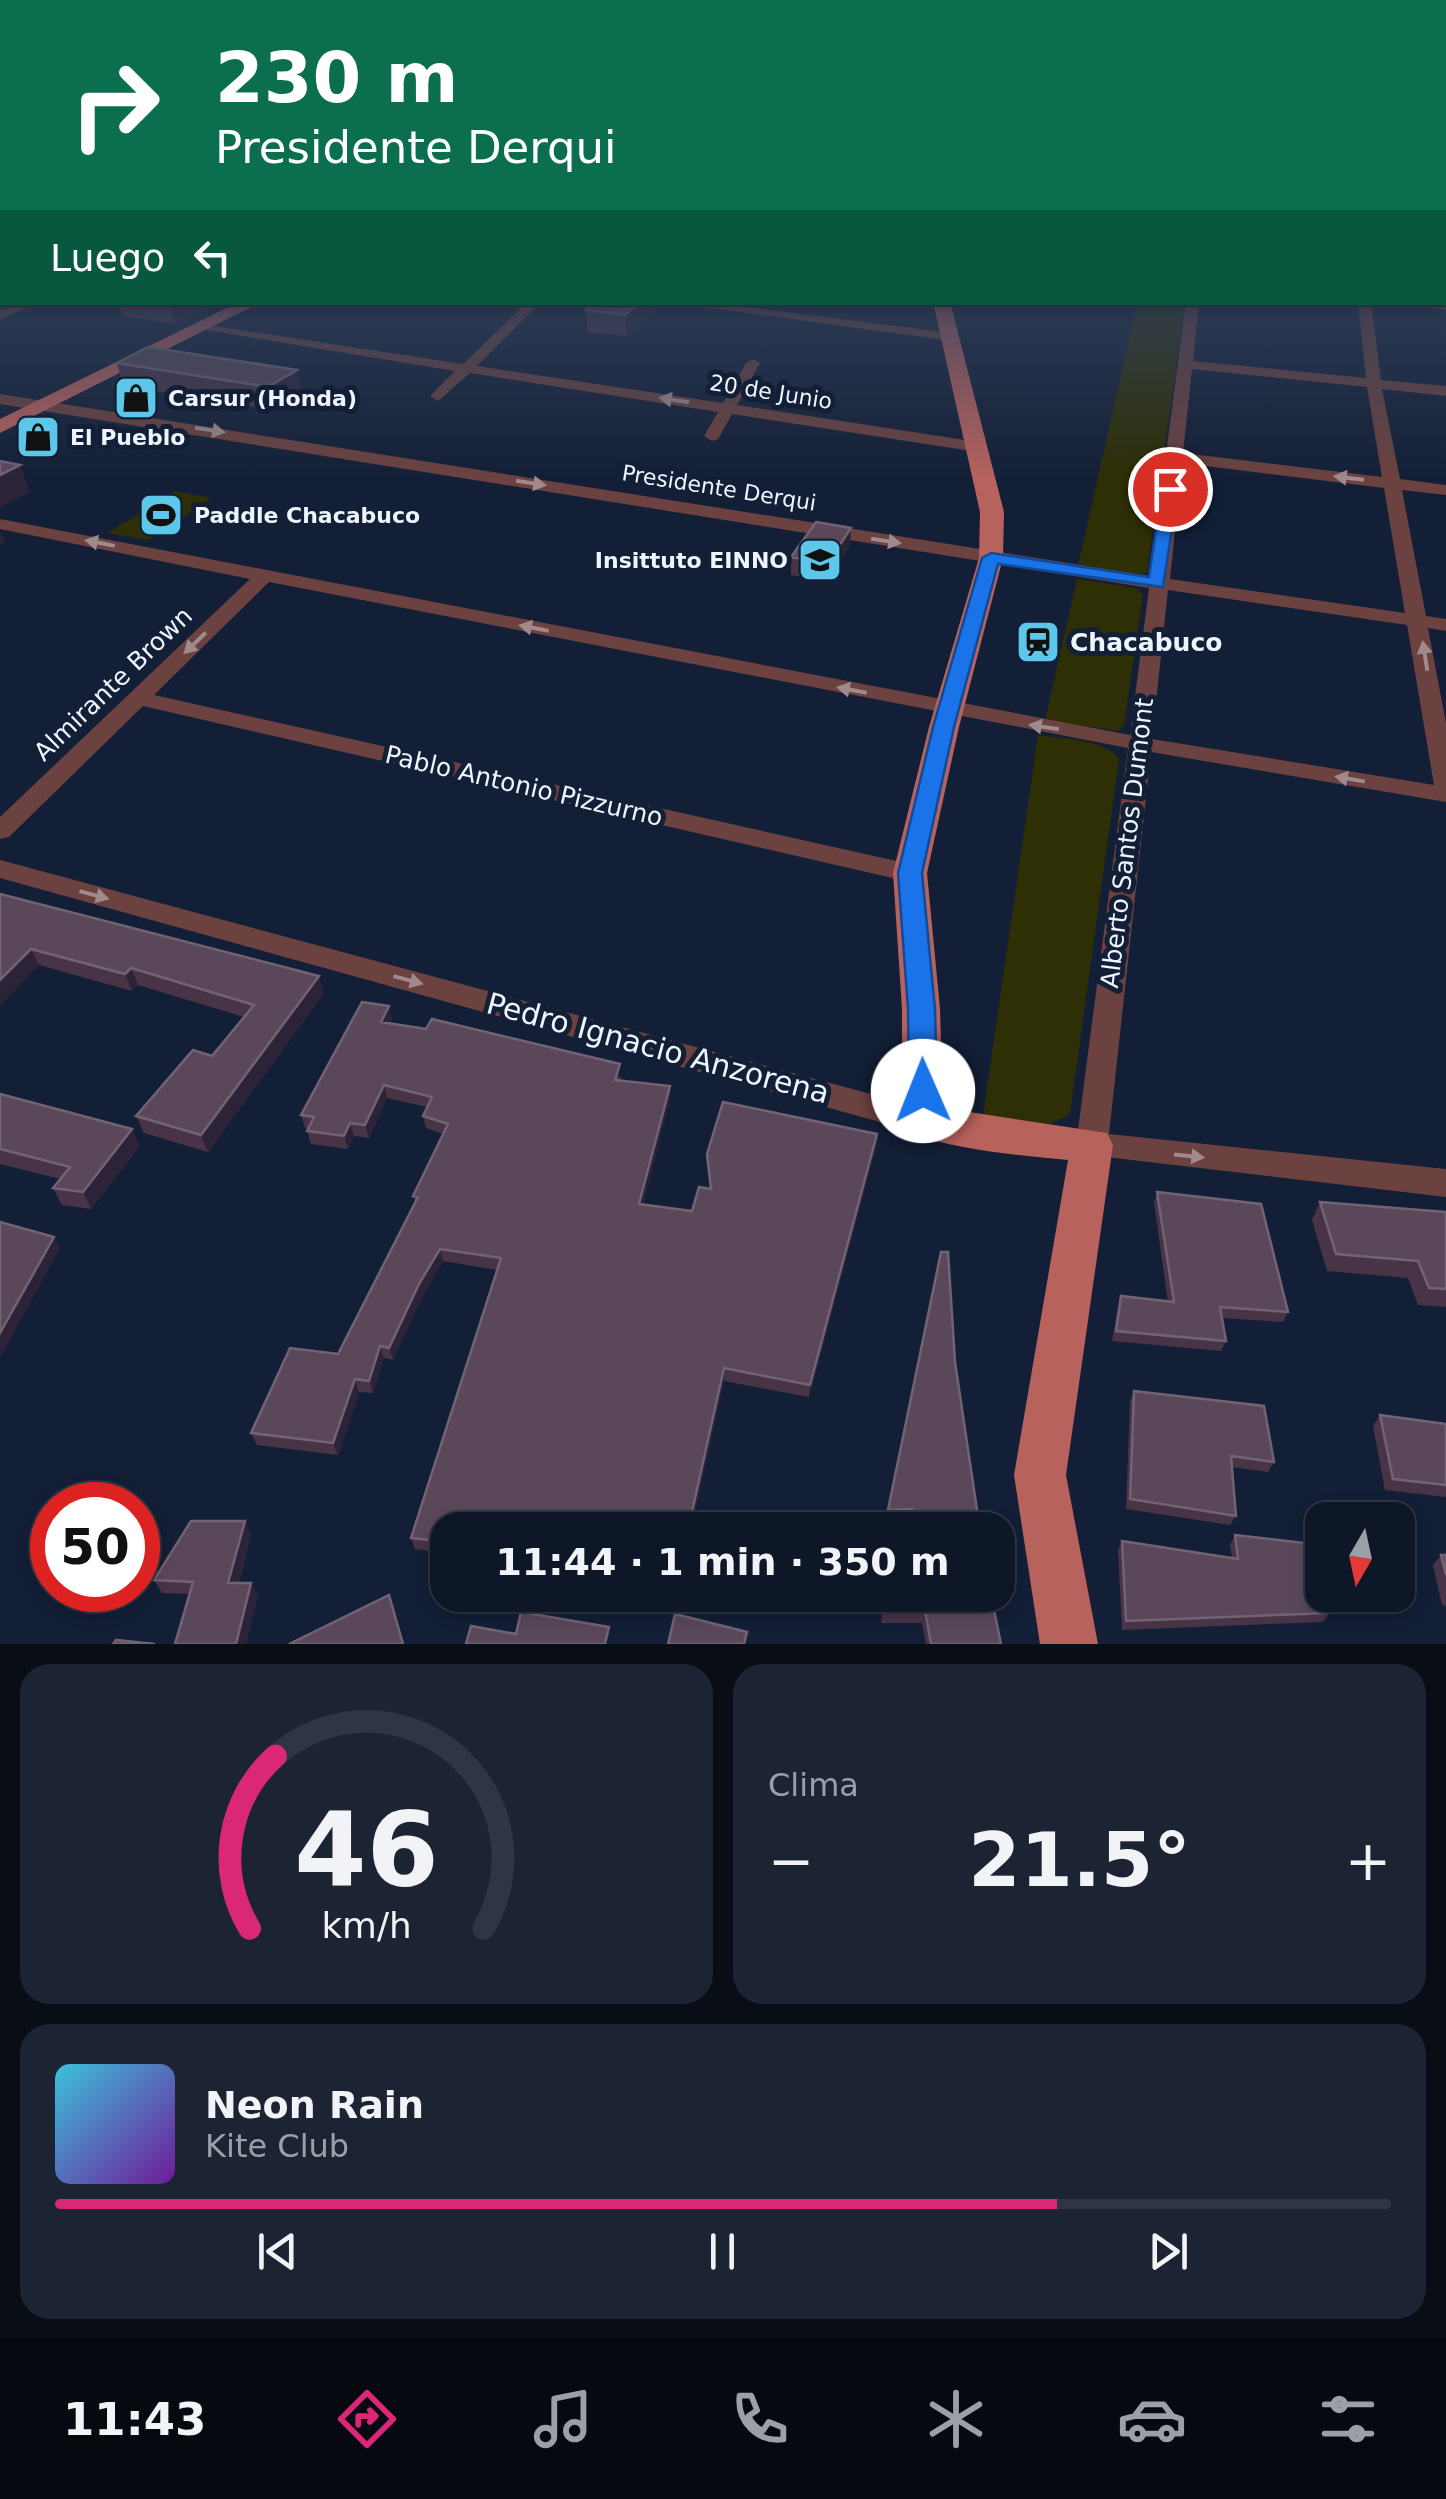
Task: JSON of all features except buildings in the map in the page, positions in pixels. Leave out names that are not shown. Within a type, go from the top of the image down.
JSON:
[{"type":"main road","points":[[922,1120],[922,1009],[910,873],[948,709],[991,558],[992,512],[949,327]]},
{"type":"main road","points":[[0,427],[200,328]]},
{"type":"main road","name":"Pedro Ignacio Anzorena","points":[[922,1120],[976,1132],[1092,1145]]},
{"type":"main road","points":[[1069,1644],[1040,1476],[1092,1145]]},
{"type":"street","points":[[438,396],[510,327]]},
{"type":"street","points":[[870,327],[952,337]]},
{"type":"street","name":"Alberto Santos Dumont","points":[[1092,1145],[1190,327]]},
{"type":"street","points":[[1367,327],[1446,786]]},
{"type":"street","name":"20 de Junio","points":[[200,328],[978,447]]},
{"type":"street","points":[[712,436],[753,362]]},
{"type":"street","points":[[1185,364],[1446,391]]},
{"type":"street","name":"Presidente Derqui","points":[[0,399],[1157,584],[1446,625]]},
{"type":"street","points":[[1174,457],[1446,490]]},
{"type":"street","points":[[0,524],[948,709],[1446,795]]},
{"type":"street","name":"Almirante Brown","points":[[0,831],[264,576]]},
{"type":"street","name":"Pablo Antonio Pizzurno","points":[[138,698],[910,873]]},
{"type":"street","name":"Pedro Ignacio Anzorena","points":[[0,869],[922,1120]]},
{"type":"street","name":"Pedro Ignacio Anzorena","points":[[1092,1145],[1446,1183]]},
{"type":"shaded area","points":[[1132,327],[1182,327],[1147,572],[1139,575],[1078,566]]},
{"type":"shaded area","name":"Paddle Chacabuco","points":[[174,491],[212,498],[148,540],[108,533]]},
{"type":"shaded area","points":[[1077,579],[1135,588],[1143,594],[1124,725],[1118,731],[1045,720]]},
{"type":"shaded area","points":[[1038,735],[1094,744],[1119,759],[1070,1114],[1049,1125],[983,1116]]},
{"type":"place","name":"Carsur (Honda)","points":[[136,398]]},
{"type":"place","name":"El Pueblo","points":[[38,437]]},
{"type":"place","name":"Paddle Chacabuco","points":[[161,515]]},
{"type":"place","name":"Insittuto EINNO","points":[[820,560]]},
{"type":"place","name":"Chacabuco","points":[[1038,642]]},
{"type":"route","points":[[923,1091],[922,1009],[910,873],[944,727],[991,558],[1157,584],[1170,489]]}]
